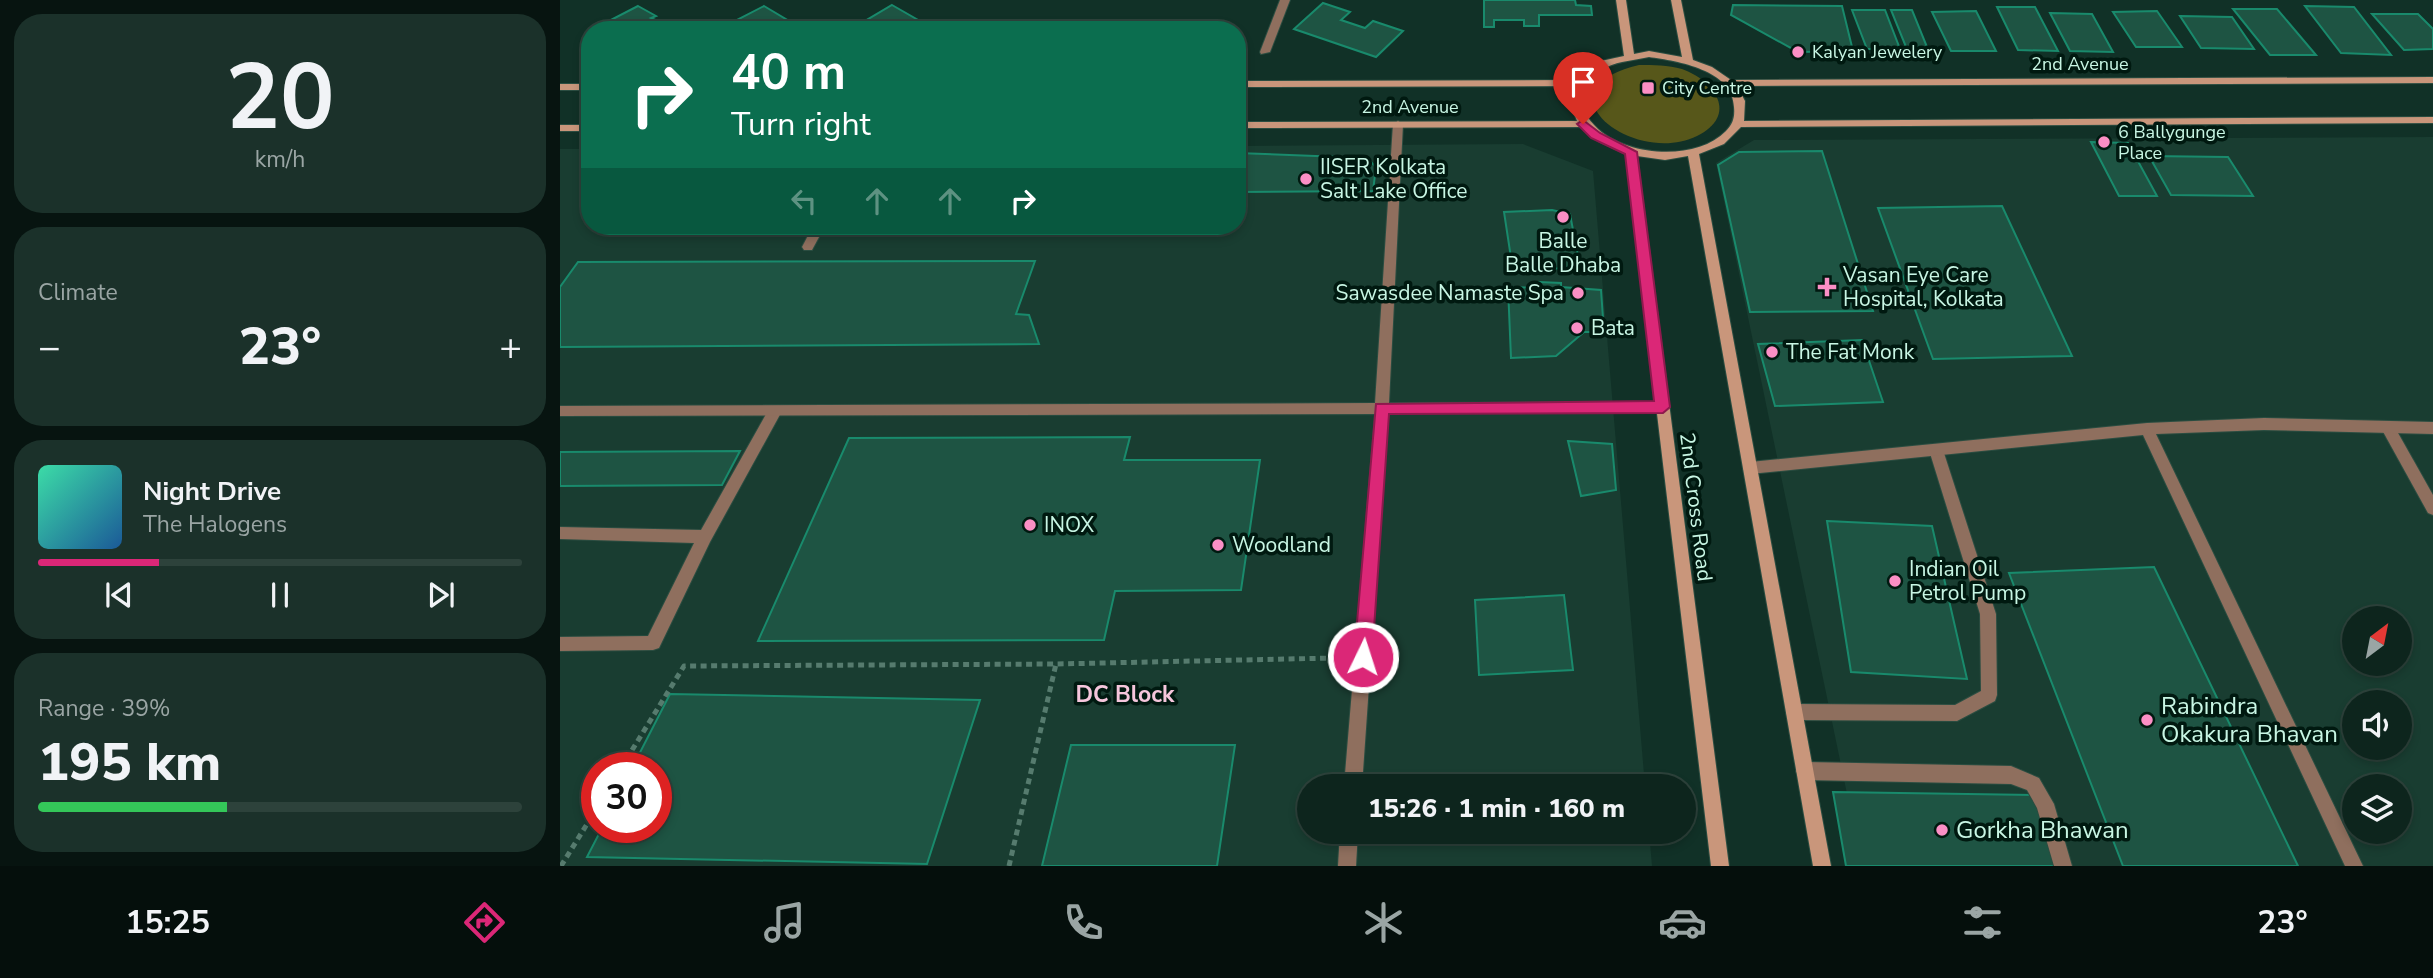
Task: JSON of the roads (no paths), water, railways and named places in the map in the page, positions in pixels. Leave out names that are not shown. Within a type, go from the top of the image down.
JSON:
[{"type":"street","points":[[1265,52],[1285,0]]},
{"type":"street","points":[[1621,0],[1629,56]]},
{"type":"street","points":[[1676,0],[1688,60]]},
{"type":"street","points":[[1649,54],[1688,60],[1717,74],[1728,83],[1740,103],[1737,124],[1728,136],[1713,147],[1693,154],[1652,156],[1631,152],[1595,136],[1583,124],[1574,103],[1580,83],[1599,66],[1629,56],[1649,54]]},
{"type":"street","name":"2nd Avenue","points":[[1728,83],[2433,80]]},
{"type":"street","name":"2nd Avenue","points":[[1246,84],[1580,83]]},
{"type":"street","points":[[560,87],[581,87]]},
{"type":"street","points":[[1737,124],[2433,120]]},
{"type":"street","points":[[1354,774],[1382,408],[1398,124]]},
{"type":"street","name":"2nd Avenue","points":[[1246,125],[1583,124]]},
{"type":"street","points":[[560,128],[581,128]]},
{"type":"street","name":"2nd Cross Road","points":[[1631,152],[1720,866]]},
{"type":"street","points":[[1693,154],[1822,866]]},
{"type":"street","points":[[808,247],[815,235]]},
{"type":"street","points":[[560,411],[1663,407]]},
{"type":"street","points":[[560,644],[653,643],[705,537],[775,411]]},
{"type":"street","points":[[1750,468],[2147,429],[2264,424],[2433,428]]},
{"type":"street","points":[[2388,428],[2433,509]]},
{"type":"street","points":[[2147,429],[2354,866]]},
{"type":"street","points":[[1794,712],[1957,713],[1989,695],[1989,614],[1936,450]]},
{"type":"street","points":[[560,533],[705,537]]},
{"type":"street","points":[[1805,771],[2011,775],[2033,784],[2045,804],[2063,866]]},
{"type":"street","points":[[1347,866],[1348,844]]},
{"type":"place","name":"Kalyan Jewelery","points":[[1798,52]]},
{"type":"place","name":"City Centre","points":[[1648,88]]},
{"type":"place","name":"6 Ballygunge Place","points":[[2104,142]]},
{"type":"place","name":"IISER Kolkata Salt Lake Office","points":[[1306,179]]},
{"type":"place","name":"Balle Balle Dhaba","points":[[1563,217]]},
{"type":"place","name":"Vasan Eye Care Hospital, Kolkata","points":[[1827,287]]},
{"type":"place","name":"Sawasdee Namaste Spa","points":[[1578,293]]},
{"type":"place","name":"Bata","points":[[1577,328]]},
{"type":"place","name":"The Fat Monk","points":[[1772,352]]},
{"type":"place","name":"INOX","points":[[1030,525]]},
{"type":"place","name":"Woodland","points":[[1218,545]]},
{"type":"place","name":"Indian Oil Petrol Pump","points":[[1895,581]]},
{"type":"place","name":"Rabindra Okakura Bhavan","points":[[2147,720]]},
{"type":"place","name":"Gorkha Bhawan","points":[[1942,830]]},
{"type":"district","name":"DC Block","points":[[1125,694]]}]
